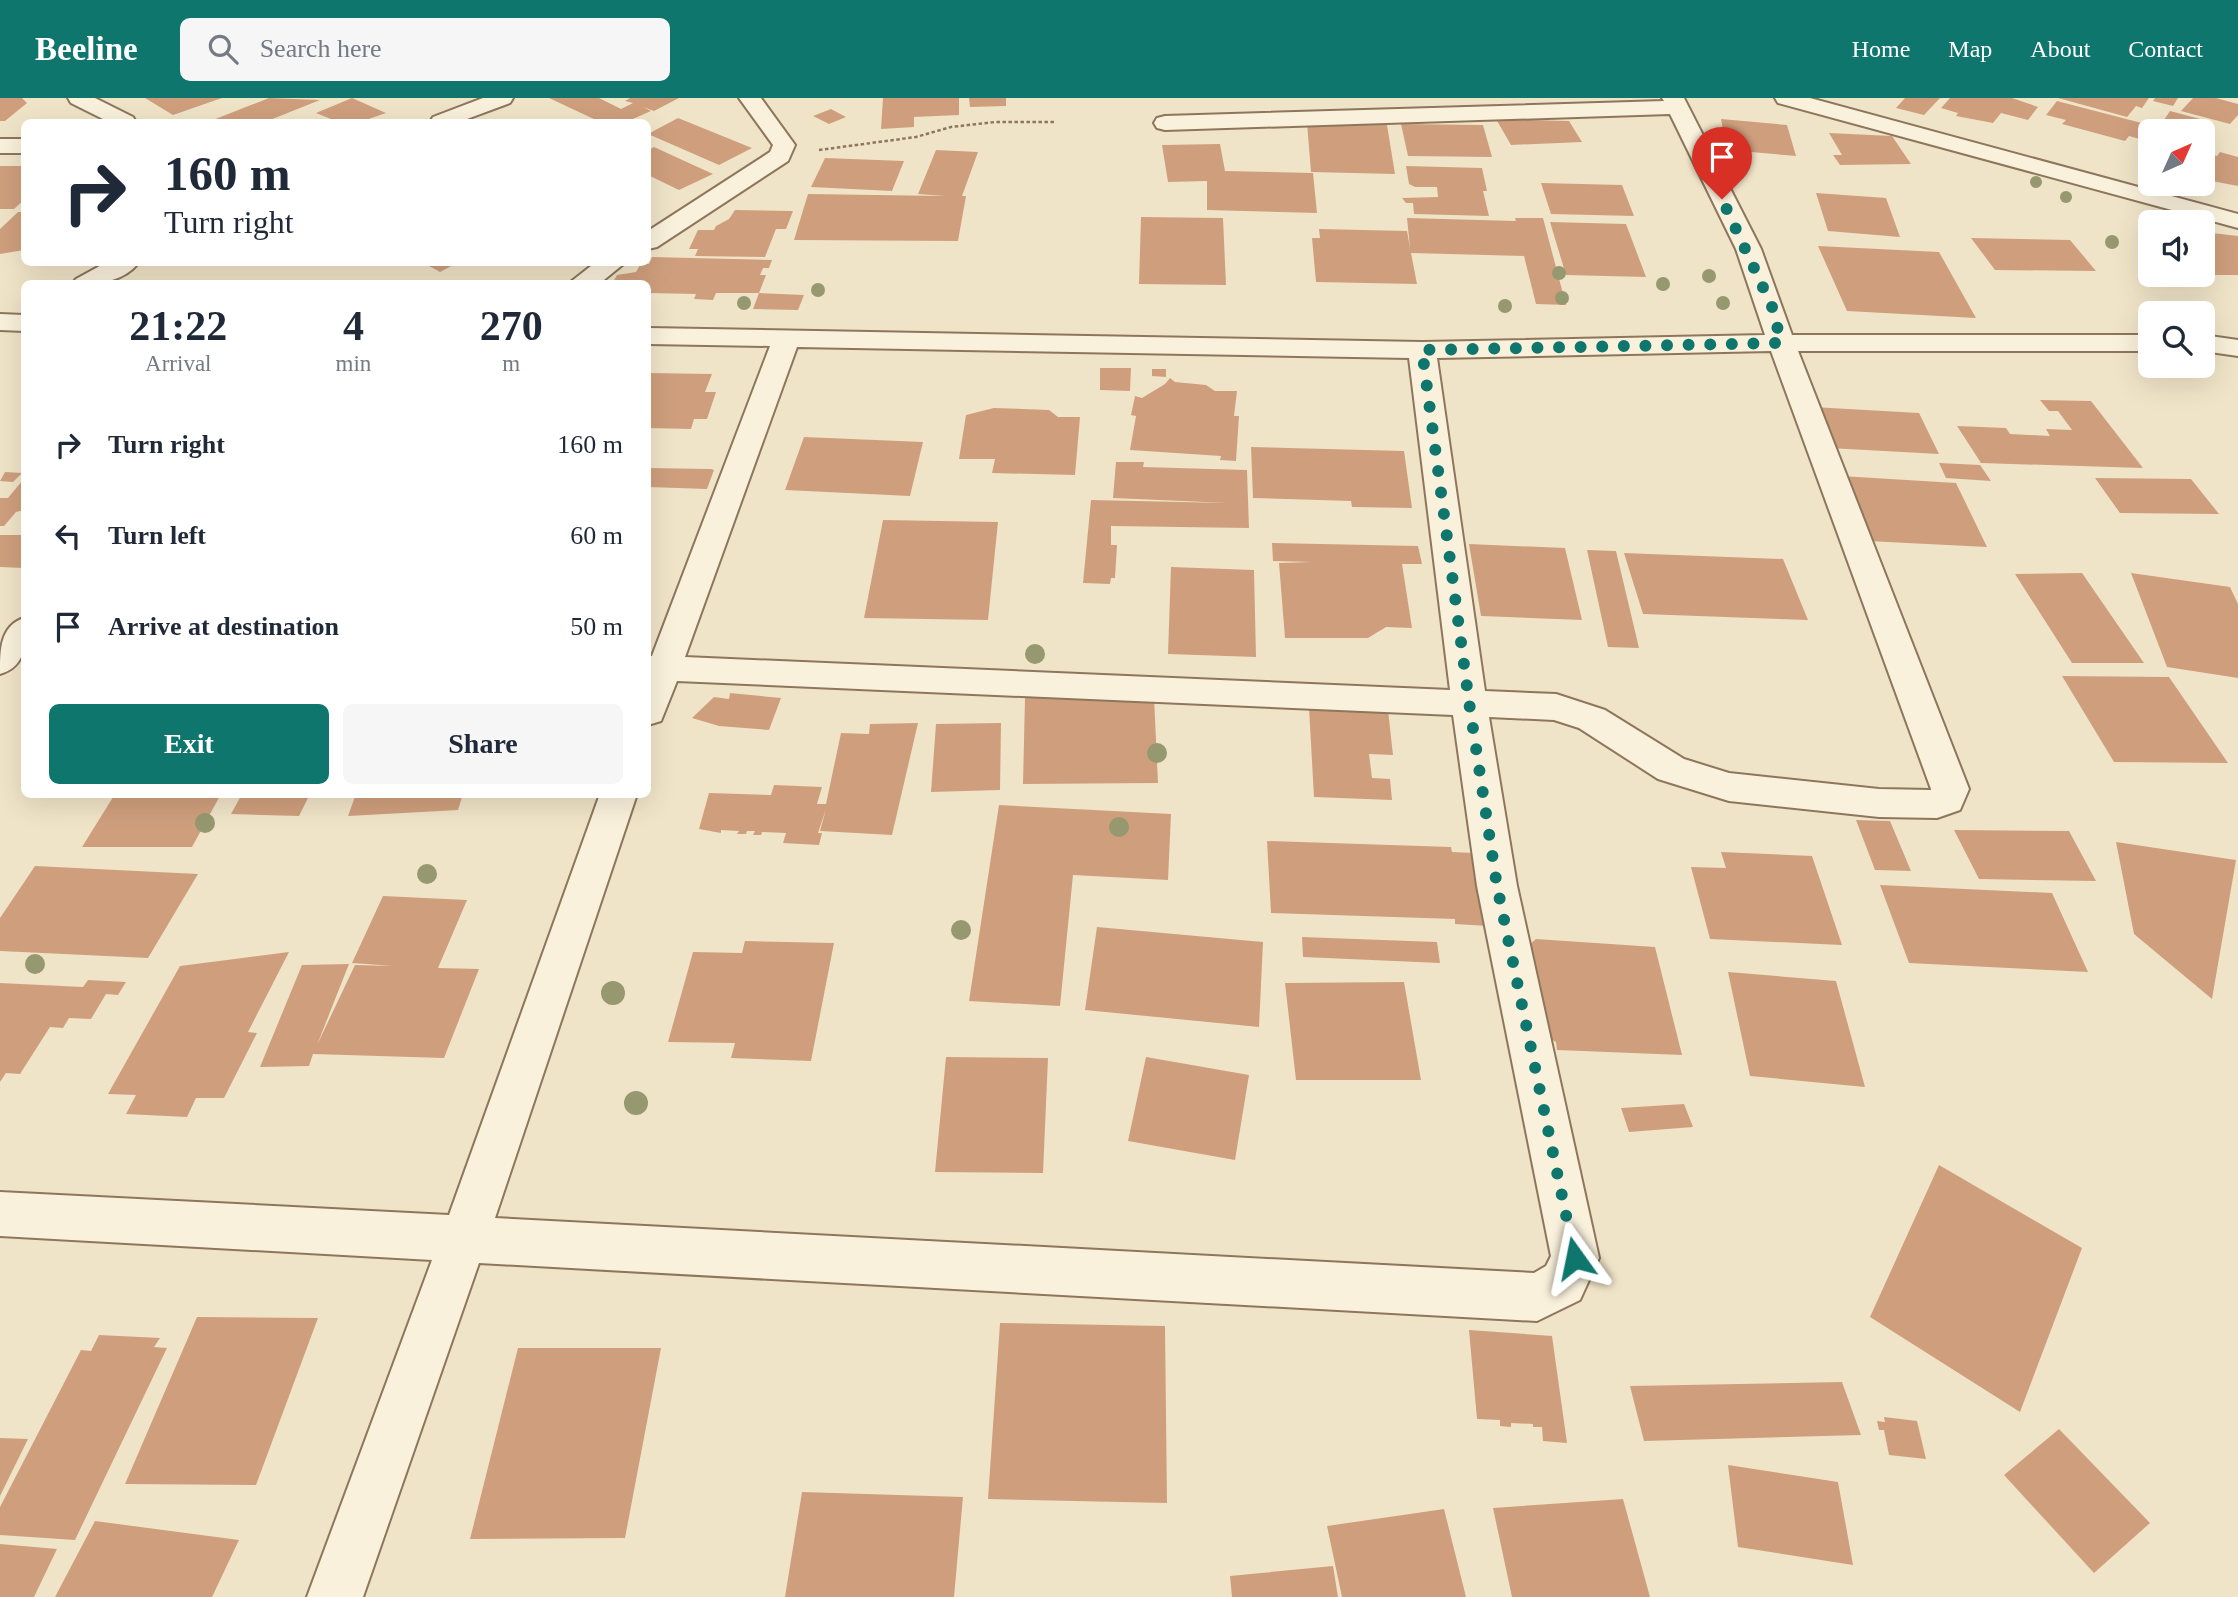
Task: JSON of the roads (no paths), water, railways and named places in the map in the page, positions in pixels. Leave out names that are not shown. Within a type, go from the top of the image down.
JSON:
[{"type":"street","points":[[79,98],[119,119]]},
{"type":"street","points":[[449,119],[502,98]]},
{"type":"street","points":[[651,240],[780,156],[784,145],[750,98]]},
{"type":"street","points":[[1786,98],[2236,221]]},
{"type":"street","points":[[655,668],[1469,702],[1573,711],[1592,719],[1671,769],[1728,787],[1879,803],[1937,804],[1947,800],[1951,789],[1781,343],[1773,309],[1756,268],[1675,102],[1165,123]]},
{"type":"street","points":[[0,146],[21,146]]},
{"type":"street","points":[[93,280],[119,266]]},
{"type":"street","points":[[587,280],[608,266]]},
{"type":"street","points":[[651,336],[1422,350],[1781,343],[2138,343]]},
{"type":"street","points":[[651,693],[655,668],[787,338]]},
{"type":"street","points":[[2215,345],[2238,348]]},
{"type":"street","points":[[0,1214],[1537,1297],[1563,1283],[1575,1258],[1497,886],[1469,702],[1422,350]]},
{"type":"street","points":[[335,1597],[464,1239],[618,798]]}]
